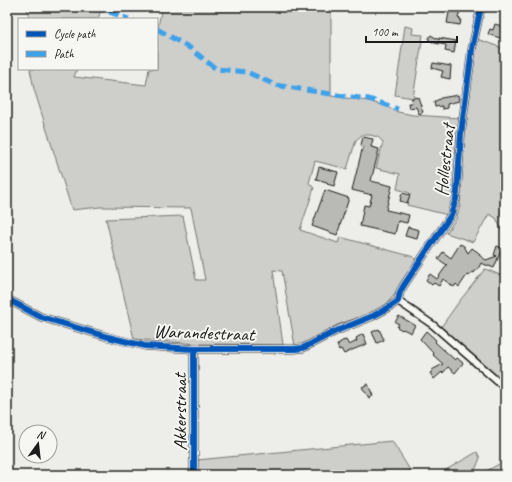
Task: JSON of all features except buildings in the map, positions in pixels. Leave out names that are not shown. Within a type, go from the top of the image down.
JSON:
[{"type":"street","name":"Hollestraat","points":[[398,301],[400,292],[404,285],[449,219],[454,208],[457,192],[461,134],[472,49],[481,7]]},
{"type":"street","name":"Warandestraat","points":[[7,299],[41,317],[108,337],[145,346],[194,349],[303,348],[336,331],[381,312],[398,301]]},
{"type":"street","points":[[398,301],[433,324],[505,388]]},
{"type":"street","name":"Akkerstraat","points":[[194,349],[194,475]]},
{"type":"shaded area","points":[[27,7],[102,7],[98,18],[29,18]]},
{"type":"shaded area","points":[[162,7],[331,7],[331,96],[368,101],[398,112],[413,115],[460,118],[452,203],[448,215],[407,205],[410,193],[397,189],[400,174],[376,168],[383,142],[378,137],[362,135],[356,140],[347,169],[315,161],[309,183],[314,188],[300,230],[338,243],[340,237],[414,257],[416,261],[395,294],[385,306],[371,313],[337,325],[305,344],[295,346],[282,271],[273,270],[283,345],[198,344],[134,339],[106,219],[183,216],[196,280],[205,280],[191,208],[100,207],[72,210],[34,89],[30,70],[77,70],[74,77],[146,85],[149,70],[158,70],[158,27]]},
{"type":"shaded area","points":[[405,26],[413,28],[412,34],[423,35],[413,98],[395,95]]},
{"type":"shaded area","points":[[477,39],[505,49],[505,238],[496,218],[489,214],[473,242],[446,233],[456,219],[460,206],[469,91]]},
{"type":"shaded area","points":[[505,267],[505,384],[441,327],[485,269],[503,276]]},
{"type":"shaded area","points":[[392,441],[413,475],[197,475],[197,460]]},
{"type":"shaded area","points":[[477,452],[480,458],[471,475],[437,475]]},
{"type":"shaded area","points":[[501,463],[505,466],[505,475],[479,475]]},
{"type":"marked path","points":[[95,7],[126,18]]},
{"type":"marked path","points":[[158,30],[190,48],[216,69],[247,72],[275,85],[369,99],[398,109]]},
{"type":"cycle path","points":[[7,299],[41,317],[108,337],[145,346],[194,349],[303,348],[336,331],[373,316],[388,308],[398,301],[400,292],[404,285],[451,215],[456,199],[461,134],[472,49],[481,7]]},
{"type":"cycle path","points":[[194,349],[194,475]]}]
